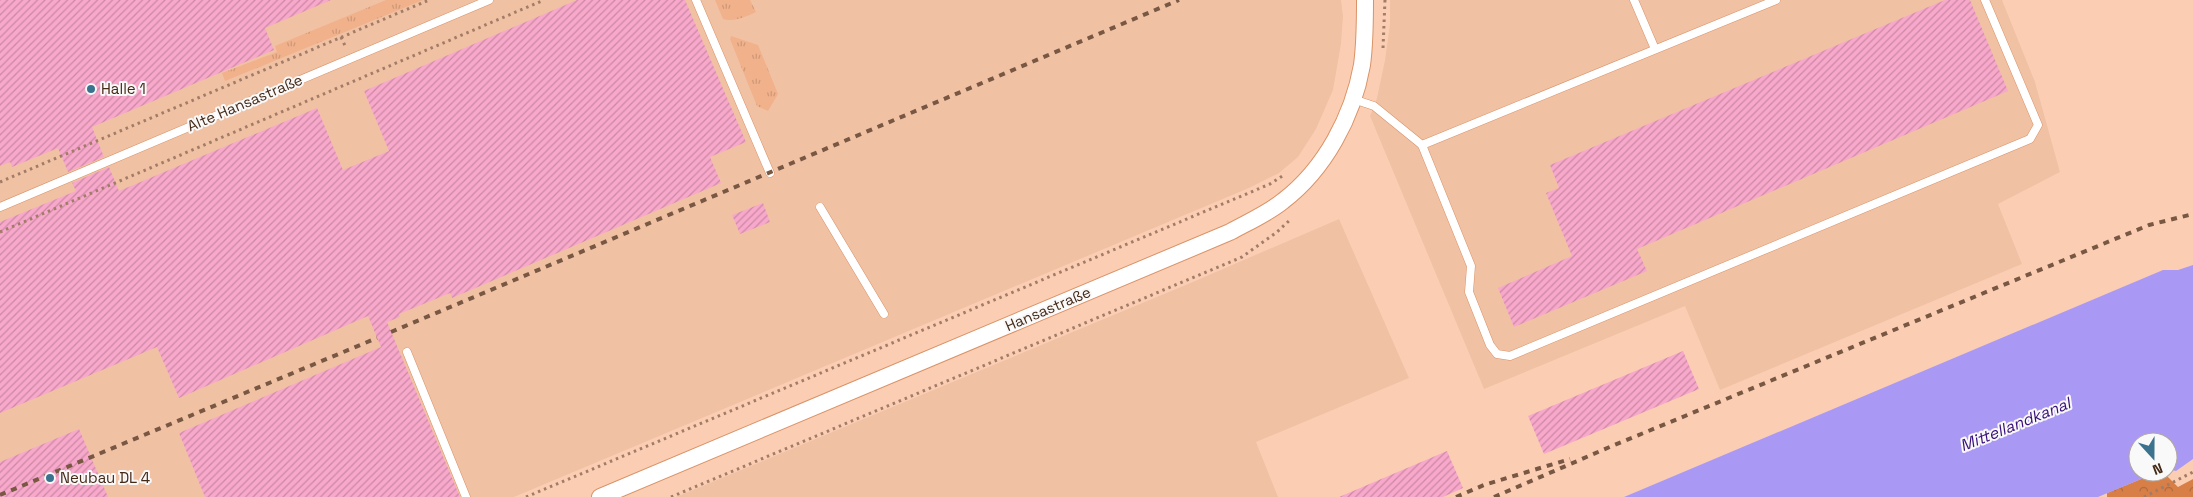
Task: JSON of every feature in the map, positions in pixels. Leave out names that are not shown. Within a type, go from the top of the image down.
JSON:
[{"type":"street","name":"Hansastraße","points":[[600,497],[1230,232],[1269,212],[1299,188],[1323,157],[1343,125],[1353,99],[1362,66],[1365,40],[1365,0]]},
{"type":"lane","name":"Alte Hansastraße","points":[[0,207],[489,0]]},
{"type":"lane","points":[[696,0],[770,173]]},
{"type":"lane","points":[[1634,0],[1655,49]]},
{"type":"lane","points":[[1422,145],[1776,0]]},
{"type":"lane","points":[[1353,99],[1374,106],[1422,145],[1471,266],[1469,292],[1490,345],[1497,354],[1510,356],[2030,138],[2038,125],[1985,0]]},
{"type":"lane","points":[[820,207],[884,314]]},
{"type":"lane","points":[[407,352],[466,497]]},
{"type":"path","points":[[0,182],[429,0]]},
{"type":"path","points":[[0,232],[544,0]]},
{"type":"path","points":[[526,497],[1270,184],[1291,169]]},
{"type":"path","points":[[2144,497],[2193,472]]},
{"type":"shaded area","points":[[0,0],[1341,0],[1343,16],[1341,44],[1333,90],[1316,129],[1298,157],[1279,173],[1249,188],[514,497],[0,497]]},
{"type":"shaded area","points":[[1390,0],[2002,0],[2035,82],[2060,172],[1998,204],[2022,264],[1720,390],[1685,306],[1484,389],[1370,116],[1377,98],[1385,60],[1390,24]]},
{"type":"shaded area","points":[[1339,219],[1409,378],[1256,442],[1278,497],[676,497],[1188,284]]},
{"type":"green space","points":[[386,0],[423,0],[225,81],[222,73],[277,52],[275,46]]},
{"type":"green space","points":[[715,0],[750,0],[756,12],[735,19],[723,19]]},
{"type":"green space","points":[[731,36],[758,45],[778,94],[768,111],[757,106],[730,39]]},
{"type":"green space","points":[[2193,479],[2193,497],[2107,497],[2107,493],[2134,482],[2173,482],[2178,487]]},
{"type":"water","name":"Mittellandkanal","points":[[2193,265],[2193,459],[2178,470],[2178,432],[2128,432],[2128,482],[2134,482],[2098,497],[1624,497],[2163,270],[2178,270]]},
{"type":"building","name":"Halle 1","points":[[0,0],[331,0],[265,28],[274,50],[92,127],[104,157],[68,172],[58,148],[12,167],[10,162],[0,166]]},
{"type":"building","points":[[577,0],[685,0],[746,142],[710,157],[721,183],[452,298],[450,293],[399,314],[400,317],[387,322],[460,497],[205,497],[179,433],[381,347],[368,316],[179,398],[157,347],[0,413],[0,222],[76,191],[72,183],[109,167],[119,191],[317,108],[343,170],[389,151],[364,91]]},
{"type":"building","points":[[1945,0],[1970,0],[2008,91],[1637,249],[1647,271],[1514,327],[1498,288],[1572,256],[1546,193],[1559,188],[1550,165]]},
{"type":"building","points":[[763,203],[770,222],[740,234],[732,215]]},
{"type":"building","points":[[1683,351],[1699,389],[1544,454],[1528,416]]},
{"type":"building","name":"Neubau DL 4","points":[[79,429],[108,497],[0,497],[0,462]]},
{"type":"building","points":[[1447,451],[1463,488],[1443,497],[1339,497]]},
{"type":"railway","points":[[391,332],[1179,0]]},
{"type":"railway","points":[[1494,497],[1612,446],[2149,225],[2193,214]]},
{"type":"railway","points":[[0,495],[377,338]]},
{"type":"railway","points":[[1456,497],[1484,485],[1570,459]]},
{"type":"place","name":"Halle 1","points":[[91,89]]},
{"type":"place","name":"Neubau DL 4","points":[[50,478]]}]
